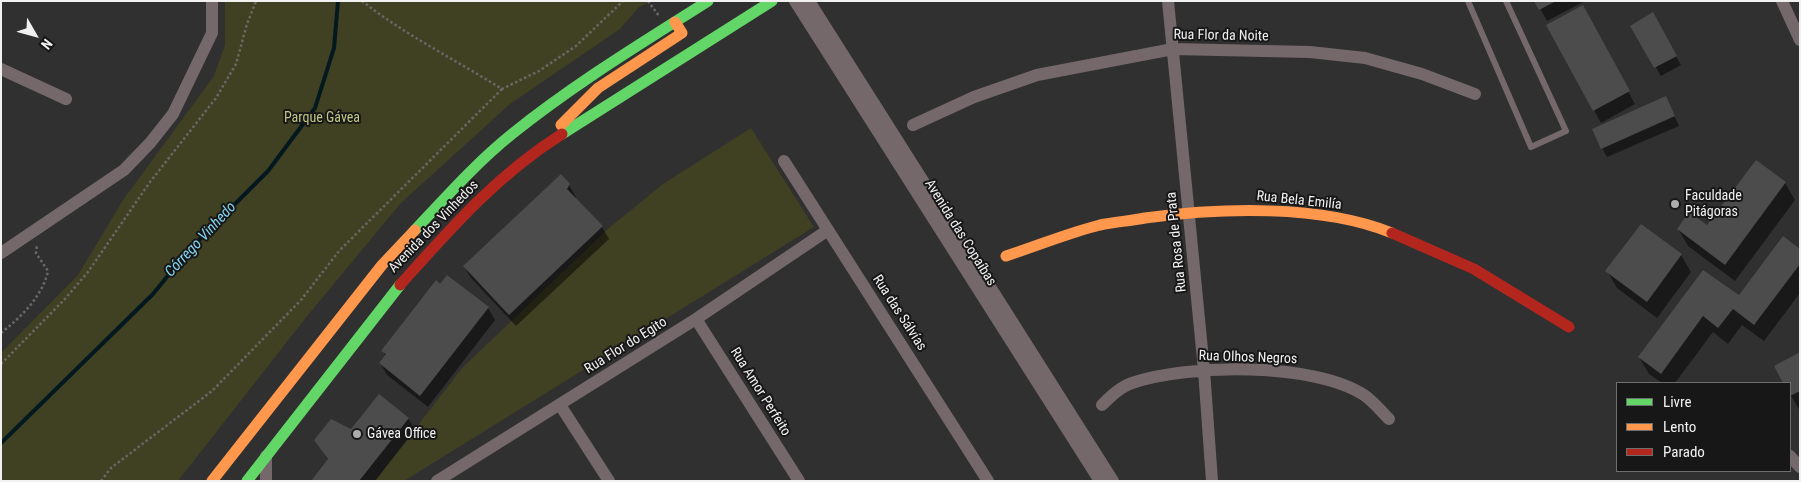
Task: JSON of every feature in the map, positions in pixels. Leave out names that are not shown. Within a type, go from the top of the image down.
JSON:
[{"type":"main road","name":"Avenida dos Vinhedos","points":[[212,481],[382,266],[454,188],[512,134],[614,61],[708,1]]},
{"type":"main road","name":"Avenida dos Vinhedos","points":[[247,481],[394,291],[472,205],[529,155],[772,1]]},
{"type":"main road","points":[[529,155],[598,88],[682,33],[676,22]]},
{"type":"main road","name":"Rua Bela Emilía","points":[[1006,256],[1100,225],[1189,212],[1249,210],[1307,214],[1375,226],[1435,250],[1474,269],[1569,327]]},
{"type":"street","points":[[1,253],[124,170],[150,143],[173,114],[212,33],[212,1]]},
{"type":"street","name":"Avenida das Copaíbas","points":[[795,1],[1100,481]]},
{"type":"street","name":"Avenida das Copaíbas","points":[[809,1],[1113,481]]},
{"type":"street","name":"Rua Rosa de Prata","points":[[1168,1],[1204,370],[1212,481]]},
{"type":"street","points":[[1782,1],[1800,40]]},
{"type":"street","name":"Rua Flor da Noite","points":[[913,125],[974,97],[1037,75],[1173,49],[1310,52],[1365,58],[1422,74],[1475,94]]},
{"type":"street","points":[[1,69],[66,99]]},
{"type":"street","name":"Rua das Sálvías","points":[[784,161],[988,481]]},
{"type":"street","name":"Rua Flor do Egito","points":[[437,481],[696,319],[828,230]]},
{"type":"street","name":"Rua Amor Perfeito","points":[[696,319],[799,481]]},
{"type":"street","name":"Rua Olhos Negros","points":[[1102,405],[1114,393],[1130,383],[1204,370],[1289,372],[1316,378],[1364,395],[1389,419]]},
{"type":"street","points":[[560,405],[609,481]]},
{"type":"street","points":[[266,456],[266,481]]},
{"type":"street","points":[[1791,457],[1800,467]]},
{"type":"lane","points":[[1468,1],[1532,146],[1566,131],[1506,1]]},
{"type":"path","points":[[1,364],[64,300],[88,272],[150,182],[216,98],[236,64],[247,24],[256,1]]},
{"type":"path","points":[[362,1],[392,25],[454,59],[502,89]]},
{"type":"path","points":[[101,481],[111,468],[212,391],[301,300],[339,251],[502,89],[539,71],[576,46],[623,1]]},
{"type":"path","points":[[1,333],[19,319],[44,288],[48,271],[36,253],[38,242]]},
{"type":"green space","name":"Parque Gávea","points":[[225,1],[650,1],[638,8],[620,29],[510,104],[401,203],[304,320],[178,481],[1,481],[1,353],[78,275],[123,200],[214,76],[225,45]]},
{"type":"green space","points":[[751,128],[814,227],[404,481],[375,481],[462,368],[609,228],[663,184]]},
{"type":"building","points":[[1534,1],[1556,1],[1539,10]]},
{"type":"building","points":[[1583,5],[1630,91],[1593,111],[1546,25]]},
{"type":"building","points":[[1653,12],[1677,56],[1654,68],[1630,26]]},
{"type":"building","points":[[1666,96],[1675,116],[1601,149],[1592,129]]},
{"type":"building","points":[[1756,160],[1786,182],[1725,265],[1677,229],[1689,212],[1707,225]]},
{"type":"building","points":[[561,174],[570,184],[567,189],[603,226],[509,315],[463,266]]},
{"type":"building","points":[[1641,224],[1682,254],[1647,302],[1605,271]]},
{"type":"building","points":[[1783,236],[1800,249],[1800,264],[1754,325],[1733,309],[1718,328],[1703,316],[1661,374],[1638,357],[1703,270],[1739,295]]},
{"type":"building","points":[[447,275],[489,307],[420,396],[379,363],[386,354],[381,351],[436,280],[440,284]]},
{"type":"building","points":[[1800,352],[1800,391],[1791,396],[1791,382],[1782,382],[1774,366]]},
{"type":"building","name":"Gávea Office","points":[[379,394],[409,418],[359,481],[311,481],[328,459],[314,440],[331,419],[351,429]]},
{"type":"waterway","name":"Córrego Vinhedo","points":[[1,443],[153,294],[188,251],[268,171],[315,108],[334,48],[338,1]]},
{"type":"traffic: fast","points":[[415,230],[474,168],[512,134],[584,81],[708,1]]},
{"type":"traffic: fast","points":[[562,134],[772,1]]},
{"type":"traffic: fast","points":[[247,481],[400,285]]},
{"type":"traffic: slow","points":[[561,125],[598,88],[682,33],[675,22]]},
{"type":"traffic: slow","points":[[1006,256],[1100,225],[1205,212],[1270,211],[1302,213],[1334,217],[1392,233]]},
{"type":"traffic: slow","points":[[212,481],[382,265],[415,230]]},
{"type":"traffic: jam","points":[[400,285],[457,223],[496,185],[516,167],[562,134]]},
{"type":"traffic: jam","points":[[1392,233],[1474,269],[1569,327]]},
{"type":"place","name":"Faculdade Pitágoras","points":[[1675,204]]},
{"type":"place","name":"Gávea Office","points":[[357,434]]}]
